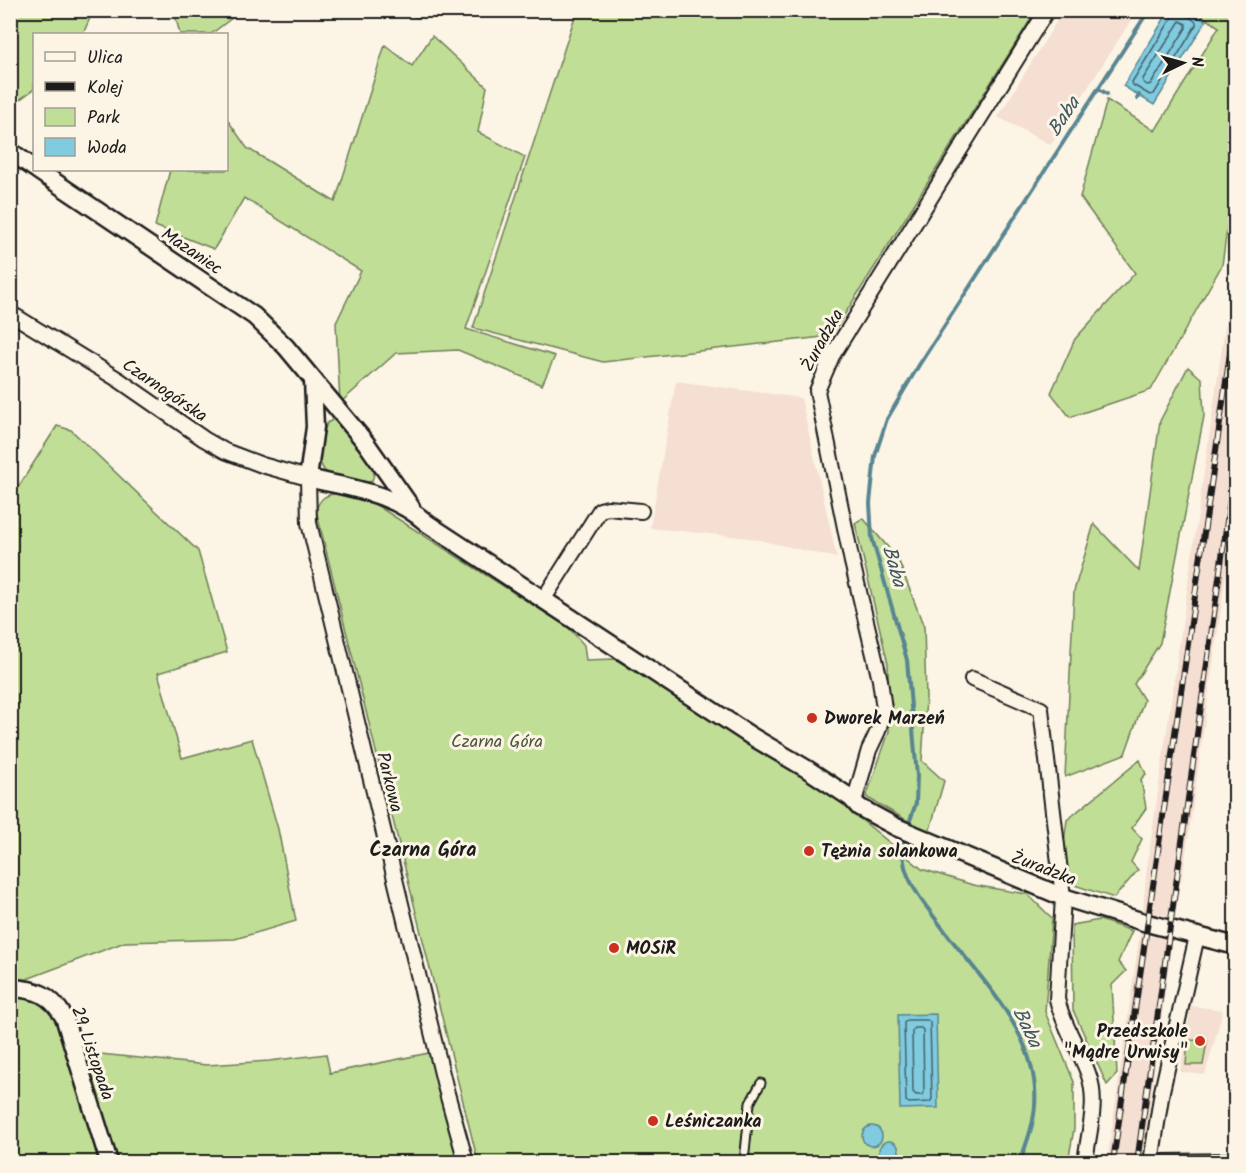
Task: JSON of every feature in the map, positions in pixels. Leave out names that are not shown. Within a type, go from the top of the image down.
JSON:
[{"type":"street","name":"Żuradzka","points":[[851,798],[856,795],[884,709],[880,680],[852,562],[817,391],[832,356],[1047,10]]},
{"type":"street","name":"Mazaniec","points":[[10,151],[33,167]]},
{"type":"street","name":"Mazaniec","points":[[39,171],[254,316],[286,346],[348,422],[382,465],[412,510]]},
{"type":"street","name":"Czarnogórska","points":[[10,313],[119,380],[225,451],[262,465],[308,478]]},
{"type":"street","points":[[313,380],[315,427],[308,478],[390,498],[412,510]]},
{"type":"street","points":[[315,427],[320,419],[331,414],[348,422]]},
{"type":"street","points":[[358,490],[376,483],[381,474],[382,465]]},
{"type":"street","name":"Parkowa","points":[[308,478],[309,524],[445,1086],[466,1162]]},
{"type":"street","points":[[543,600],[600,510],[608,508],[641,511]]},
{"type":"street","name":"Żuradzka","points":[[412,510],[428,524],[543,600],[751,736],[807,769],[851,798],[860,807],[896,828],[1063,897],[1148,923],[1236,946]]},
{"type":"street","points":[[972,679],[1041,709],[1063,897],[1057,999],[1060,1013],[1089,1075],[1092,1089],[1093,1103],[1085,1162]]},
{"type":"street","points":[[1151,1162],[1162,1091],[1197,936]]},
{"type":"street","name":"29 Listopada","points":[[10,988],[26,989],[49,997],[64,1017],[109,1162]]},
{"type":"street","points":[[1162,1162],[1236,1161]]},
{"type":"lane","points":[[744,1162],[750,1103],[761,1083]]},
{"type":"shaded area","points":[[1063,11],[1137,11],[1051,145],[998,117]]},
{"type":"shaded area","points":[[1235,257],[1235,510],[1175,919],[1173,916],[1143,912],[1146,875]]},
{"type":"shaded area","points":[[676,381],[801,398],[837,558],[750,538],[650,528]]},
{"type":"shaded area","points":[[1140,932],[1142,935],[1172,940],[1142,1162],[1107,1162]]},
{"type":"shaded area","name":"Przedszkole \"Mądre Urwisy\"","points":[[1191,1006],[1223,1010],[1205,1075],[1180,1072]]},
{"type":"green space","points":[[11,10],[93,11],[83,33],[33,33],[33,90],[11,106]]},
{"type":"green space","points":[[174,10],[241,11],[212,33],[180,33]]},
{"type":"green space","points":[[577,10],[1036,11],[831,336],[603,362],[473,328]]},
{"type":"green space","points":[[408,11],[466,11],[459,17],[415,17]]},
{"type":"green space","points":[[1194,11],[1235,11],[1236,165],[1222,265],[1151,390],[1070,417],[1051,393],[1075,339],[1135,273],[1080,197],[1107,100],[1155,131],[1219,27]]},
{"type":"green space","points":[[432,36],[487,87],[478,132],[525,157],[466,329],[555,356],[542,385],[458,350],[396,353],[340,403],[336,323],[361,271],[244,198],[214,249],[155,226],[170,171],[228,171],[228,120],[247,148],[335,202],[385,45],[412,66]]},
{"type":"green space","points":[[1188,367],[1202,379],[1204,416],[1160,643],[1134,684],[1144,700],[1125,754],[1065,777],[1074,591],[1094,524],[1139,571],[1160,421]]},
{"type":"green space","points":[[334,419],[341,420],[370,457],[374,473],[372,481],[357,484],[341,482],[323,468],[320,461],[321,442],[327,423]]},
{"type":"green space","points":[[57,426],[71,430],[198,551],[227,652],[158,673],[182,758],[252,739],[278,829],[296,921],[235,939],[125,942],[27,979],[11,980],[10,481],[19,486]]},
{"type":"green space","points":[[338,493],[373,503],[569,628],[584,645],[586,660],[615,659],[731,729],[852,808],[863,821],[922,869],[973,885],[1027,894],[1052,918],[1045,1012],[1074,1082],[1074,1129],[1068,1162],[478,1162],[316,510],[324,498]]},
{"type":"green space","points":[[863,518],[898,559],[924,627],[926,698],[922,761],[944,781],[929,833],[866,797],[889,732],[888,664],[855,523]]},
{"type":"green space","points":[[1140,760],[1146,774],[1141,779],[1146,808],[1132,828],[1142,839],[1131,862],[1138,870],[1114,898],[1065,882],[1064,842],[1067,820]]},
{"type":"green space","points":[[1100,920],[1132,931],[1118,962],[1126,971],[1112,985],[1117,1074],[1107,1085],[1073,1010],[1072,925]]},
{"type":"green space","points":[[11,994],[35,1001],[49,1010],[55,1020],[99,1162],[11,1162]]},
{"type":"green space","points":[[1188,1040],[1207,1041],[1203,1065],[1186,1065]]},
{"type":"green space","points":[[81,1052],[207,1065],[326,1054],[330,1073],[434,1052],[461,1162],[117,1162]]},
{"type":"water","points":[[1169,11],[1189,11],[1206,21],[1154,105],[1123,86]]},
{"type":"water","points":[[936,1014],[938,1108],[900,1109],[898,1015]]},
{"type":"water","points":[[872,1126],[879,1129],[882,1136],[879,1143],[872,1146],[865,1143],[862,1136],[865,1129]]},
{"type":"water","points":[[889,1141],[896,1144],[899,1151],[896,1158],[889,1161],[882,1158],[879,1151],[882,1144]]},
{"type":"waterway","name":"Baba","points":[[908,826],[916,803],[917,776],[907,660],[872,538],[870,503],[875,456],[887,419],[919,365],[1149,10]]},
{"type":"waterway","points":[[1099,89],[1107,94]]},
{"type":"waterway","points":[[1137,99],[1139,95]]},
{"type":"waterway","name":"Baba","points":[[905,836],[904,861],[915,890],[1000,1002],[1025,1047],[1035,1086],[1035,1105],[1020,1162]]},
{"type":"railway","points":[[1113,1162],[1236,312]]},
{"type":"railway","points":[[1137,1162],[1236,457]]},
{"type":"place","name":"Dworek Marzeń","points":[[812,718]]},
{"type":"place","name":"Tężnia solankowa","points":[[809,851]]},
{"type":"place","name":"MOSiR","points":[[614,948]]},
{"type":"place","name":"Przedszkole \"Mądre Urwisy\"","points":[[1200,1041]]},
{"type":"place","name":"Leśniczanka","points":[[653,1121]]},
{"type":"district","name":"Czarna Góra","points":[[423,849]]}]
